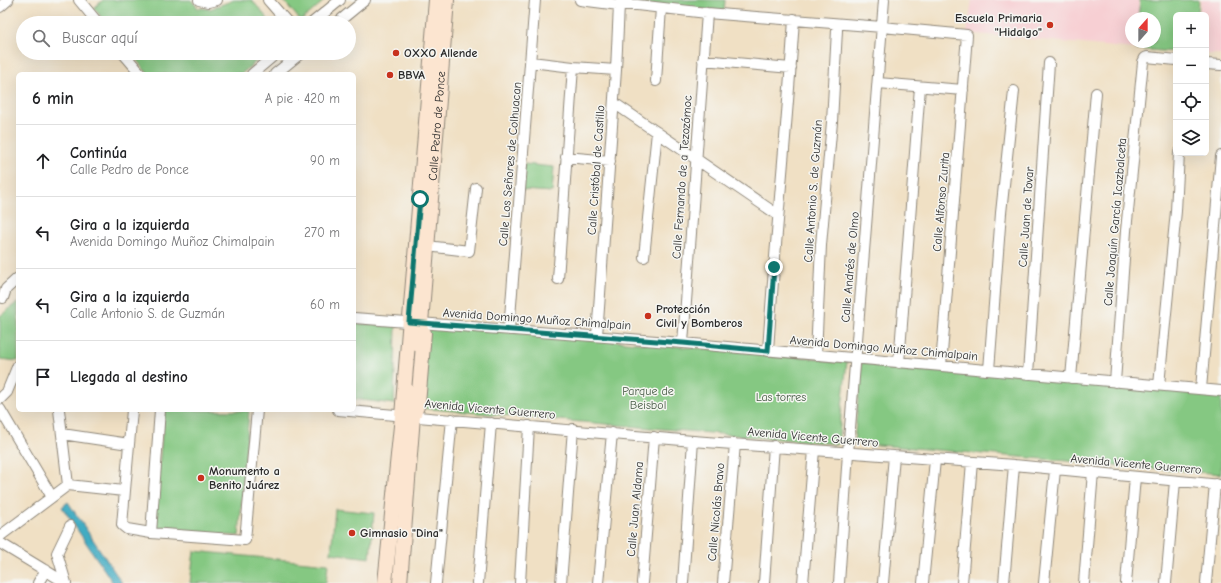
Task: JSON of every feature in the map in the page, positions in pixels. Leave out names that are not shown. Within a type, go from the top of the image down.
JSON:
[{"type":"street","points":[[0,7],[8,0]]},
{"type":"street","points":[[92,16],[82,3],[93,0]]},
{"type":"street","points":[[199,0],[208,2],[217,0]]},
{"type":"street","points":[[268,0],[282,16]]},
{"type":"street","points":[[321,16],[340,0]]},
{"type":"street","points":[[346,16],[365,0]]},
{"type":"street","name":"Calle Pedro de Ponce","points":[[415,323],[436,0]]},
{"type":"street","name":"Calle Pedro de Ponce","points":[[415,323],[427,246],[447,0]]},
{"type":"street","name":"Calle Los Señores de Colhuacan","points":[[509,330],[535,0]]},
{"type":"street","points":[[580,0],[793,22],[882,27]]},
{"type":"street","name":"Calle Andrés de Olmo","points":[[839,583],[855,359],[884,0]]},
{"type":"street","name":"Calle Cristóbal de Castillo","points":[[597,336],[614,103],[619,5]]},
{"type":"street","points":[[656,81],[661,8]]},
{"type":"street","name":"Calle Fernando de a Tezozómoc","points":[[683,343],[706,13]]},
{"type":"street","points":[[768,351],[791,68],[793,22]]},
{"type":"street","name":"Calle Alfonso Zurita","points":[[882,27],[967,35],[941,366]]},
{"type":"street","name":"Calle Antonio S. de Guzmán","points":[[816,355],[821,245],[832,122],[837,30]]},
{"type":"street","name":"Calle Joaquín García Icazbalceta","points":[[1115,382],[1126,231],[1143,65],[1145,58],[1173,60]]},
{"type":"street","points":[[129,60],[139,72]]},
{"type":"street","points":[[257,72],[270,60]]},
{"type":"street","points":[[277,72],[292,60]]},
{"type":"street","points":[[703,60],[791,68]]},
{"type":"street","points":[[531,62],[616,70]]},
{"type":"street","name":"Calle Juan de Tovar","points":[[1028,374],[1049,63]]},
{"type":"street","points":[[1209,64],[1221,65]]},
{"type":"street","points":[[558,279],[573,67]]},
{"type":"street","points":[[878,83],[963,90]]},
{"type":"street","points":[[899,363],[920,87]]},
{"type":"street","points":[[989,370],[1001,213],[1014,91]]},
{"type":"street","points":[[1071,378],[1096,93]]},
{"type":"street","points":[[614,103],[778,215]]},
{"type":"street","points":[[644,257],[657,132]]},
{"type":"street","points":[[1159,385],[1176,212],[1179,156]]},
{"type":"street","points":[[1201,389],[1221,156]]},
{"type":"street","points":[[566,157],[610,161]]},
{"type":"street","points":[[427,246],[470,251],[476,188]]},
{"type":"street","points":[[8,292],[16,281]]},
{"type":"street","name":"Avenida Domingo Muñoz Chimalpain","points":[[356,318],[683,343],[1221,391]]},
{"type":"street","name":"Calle Pedro de Ponce","points":[[408,416],[418,404],[424,329],[415,323]]},
{"type":"street","points":[[4,396],[15,379]]},
{"type":"street","points":[[0,409],[60,491]]},
{"type":"street","points":[[59,412],[62,434],[60,491]]},
{"type":"street","points":[[132,412],[122,525],[124,527],[151,533],[245,540],[257,412]]},
{"type":"street","points":[[151,533],[160,412]]},
{"type":"street","name":"Avenida Vicente Guerrero","points":[[356,412],[573,429],[693,441],[774,446],[1093,472],[1218,485]]},
{"type":"street","points":[[385,583],[408,416]]},
{"type":"street","points":[[400,583],[408,416]]},
{"type":"street","points":[[436,583],[452,419]]},
{"type":"street","points":[[478,583],[491,423]]},
{"type":"street","points":[[520,583],[529,426]]},
{"type":"street","points":[[561,583],[573,429]]},
{"type":"street","points":[[598,583],[612,433]]},
{"type":"street","points":[[62,434],[129,444]]},
{"type":"street","name":"Calle Juan Aldama","points":[[642,583],[654,437]]},
{"type":"street","points":[[683,583],[693,441]]},
{"type":"street","name":"Calle Nicolás Bravo","points":[[723,583],[735,444]]},
{"type":"street","points":[[764,583],[774,446]]},
{"type":"street","points":[[803,583],[814,450]]},
{"type":"street","points":[[883,583],[894,456]]},
{"type":"street","points":[[922,583],[935,460]]},
{"type":"street","points":[[962,583],[972,462]]},
{"type":"street","points":[[1004,583],[1014,466]]},
{"type":"street","points":[[1044,583],[1055,470]]},
{"type":"street","points":[[1084,583],[1093,472]]},
{"type":"street","points":[[1126,583],[1135,477]]},
{"type":"street","points":[[1166,583],[1175,481]]},
{"type":"street","points":[[1206,583],[1218,485]]},
{"type":"street","points":[[1,532],[60,491],[124,491]]},
{"type":"street","points":[[66,583],[57,553],[70,526]]},
{"type":"street","points":[[0,543],[66,583]]},
{"type":"street","points":[[38,583],[46,570]]},
{"type":"shaded area","name":"Escuela Primaria \"Hidalgo\"","points":[[972,0],[1140,0],[1139,12],[1125,12],[1125,48],[1135,49],[967,33]]},
{"type":"shaded area","points":[[1201,0],[1221,0],[1221,54],[1209,54],[1209,12],[1199,12]]},
{"type":"green space","points":[[103,0],[191,0],[198,8],[210,9],[234,0],[252,0],[265,16],[100,16],[94,8]]},
{"type":"green space","points":[[283,0],[325,0],[307,16],[297,16]]},
{"type":"green space","points":[[589,0],[725,0],[724,11]]},
{"type":"green space","points":[[1140,0],[1199,0],[1198,12],[1173,12],[1173,52],[1135,49],[1161,48],[1161,12],[1139,12]]},
{"type":"green space","points":[[137,60],[258,60],[243,72],[146,72]]},
{"type":"green space","points":[[524,164],[554,167],[552,192],[521,190]]},
{"type":"green space","points":[[16,304],[16,361],[0,359],[0,316]]},
{"type":"green space","points":[[356,323],[396,326],[394,404],[356,399]]},
{"type":"green space","name":"Las torres","points":[[427,325],[847,361],[838,444],[419,408]]},
{"type":"green space","points":[[862,360],[1221,392],[1221,474],[854,443]]},
{"type":"green space","points":[[164,412],[249,412],[239,536],[154,529]]},
{"type":"green space","name":"Gimnasio \"Dina\"","points":[[335,509],[374,513],[370,558],[331,553]]},
{"type":"green space","points":[[194,551],[328,564],[326,583],[190,583]]},
{"type":"water","points":[[68,502],[122,583],[113,583],[62,507]]},
{"type":"place","name":"Escuela Primaria \"Hidalgo\"","points":[[1050,25]]},
{"type":"place","name":"OXXO Allende","points":[[396,53]]},
{"type":"place","name":"BBVA","points":[[390,75]]},
{"type":"place","name":"Protección Civil y Bomberos","points":[[648,316]]},
{"type":"place","name":"Monumento a Benito Juárez","points":[[201,478]]},
{"type":"place","name":"Gimnasio \"Dina\"","points":[[352,533]]},
{"type":"route","points":[[420,199],[409,322],[768,351],[774,267]]},
{"type":"park label","name":"Parque de Beisbol","points":[[648,398]]}]
